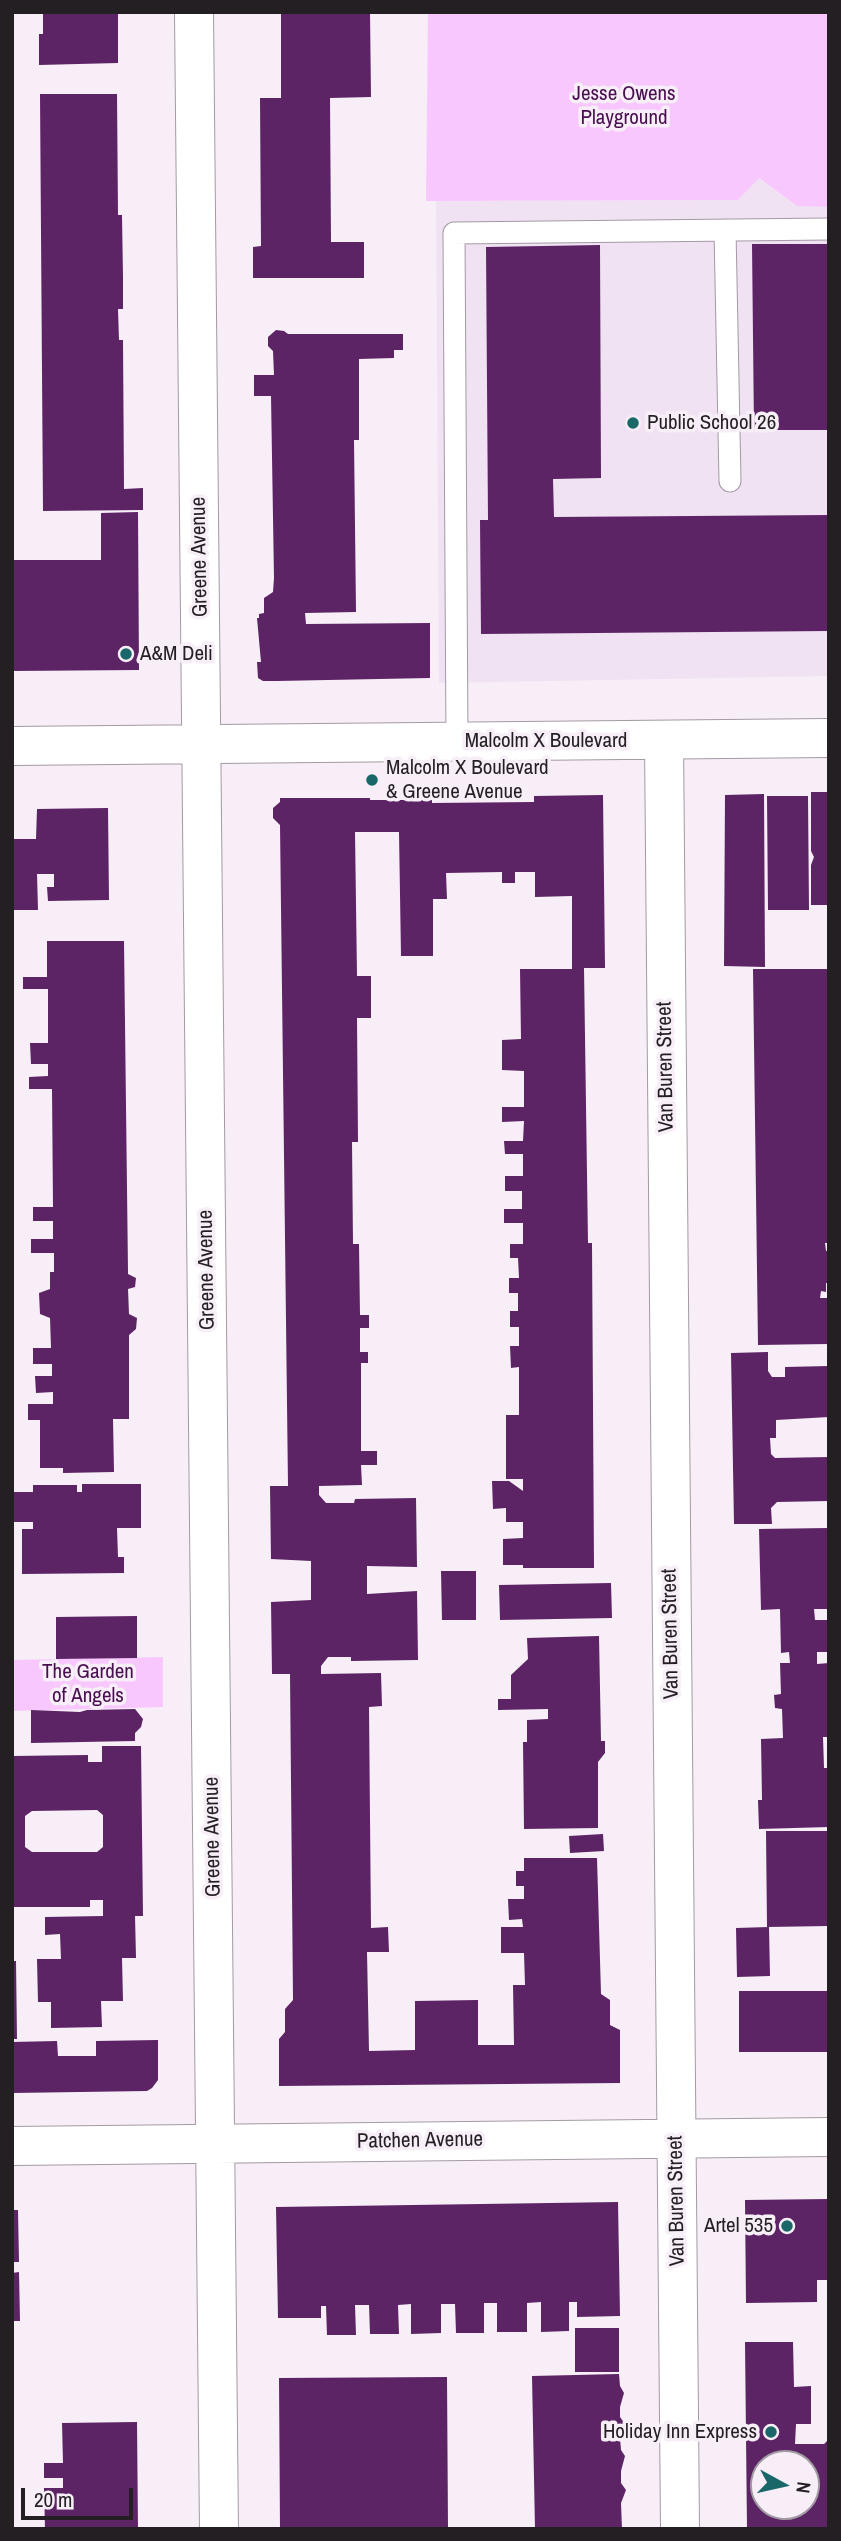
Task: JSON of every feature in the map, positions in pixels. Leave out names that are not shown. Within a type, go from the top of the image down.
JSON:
[{"type":"street","name":"Greene Avenue","points":[[194,12],[219,2529]]},
{"type":"street","name":"Malcolm X Boulevard","points":[[12,746],[829,738]]},
{"type":"street","name":"Van Buren Street","points":[[664,740],[680,2529]]},
{"type":"street","name":"Patchen Avenue","points":[[12,2146],[829,2137]]},
{"type":"lane","points":[[457,742],[454,233],[829,229]]},
{"type":"lane","points":[[725,230],[730,481]]},
{"type":"shaded area","name":"Public School 26","points":[[758,178],[797,206],[829,207],[829,676],[439,683],[436,201],[738,200]]},
{"type":"green space","name":"Jesse Owens Playground","points":[[428,12],[829,12],[829,207],[797,206],[759,178],[738,200],[426,201]]},
{"type":"green space","name":"The Garden of Angels","points":[[163,1657],[163,1707],[12,1711],[12,1660]]},
{"type":"building","points":[[43,12],[118,12],[118,63],[39,65],[39,34],[43,34]]},
{"type":"building","points":[[281,12],[370,12],[371,97],[330,98],[331,242],[364,242],[364,278],[253,278],[253,247],[261,246],[260,98],[281,98]]},
{"type":"building","points":[[40,94],[117,94],[118,215],[122,215],[123,309],[118,309],[119,340],[123,340],[124,489],[143,488],[143,510],[43,511]]},
{"type":"building","points":[[752,244],[829,244],[829,430],[754,430]]},
{"type":"building","points":[[600,245],[601,478],[553,479],[554,517],[829,515],[829,631],[481,634],[480,520],[488,520],[486,247]]},
{"type":"building","points":[[276,330],[288,334],[403,334],[403,350],[394,350],[394,358],[359,359],[359,440],[354,440],[356,612],[305,613],[306,624],[430,623],[430,678],[263,681],[258,678],[257,662],[261,662],[257,618],[264,613],[264,598],[273,592],[274,578],[271,396],[254,396],[254,375],[274,375],[273,351],[268,346],[268,337]]},
{"type":"building","points":[[138,512],[139,670],[12,671],[12,560],[101,560],[101,513]]},
{"type":"building","points":[[811,792],[829,792],[829,905],[811,905],[811,865],[814,857],[811,851]]},
{"type":"building","points":[[764,794],[765,967],[724,966],[725,795]]},
{"type":"building","points":[[603,795],[605,968],[584,968],[588,1243],[592,1243],[594,1568],[523,1568],[523,1565],[503,1565],[503,1539],[523,1538],[523,1522],[506,1522],[506,1508],[493,1509],[492,1481],[509,1481],[523,1491],[523,1479],[506,1479],[506,1415],[519,1415],[519,1367],[511,1368],[510,1346],[519,1346],[519,1327],[510,1327],[510,1311],[518,1311],[518,1293],[509,1293],[509,1278],[519,1278],[518,1258],[510,1258],[510,1244],[523,1244],[523,1223],[504,1223],[504,1209],[522,1209],[522,1191],[505,1191],[505,1176],[523,1176],[523,1154],[505,1154],[504,1141],[523,1141],[524,1121],[502,1122],[502,1107],[524,1107],[524,1071],[502,1070],[502,1040],[521,1039],[520,969],[572,969],[572,896],[535,897],[535,872],[515,872],[515,883],[502,883],[502,872],[446,873],[447,899],[433,899],[433,956],[401,956],[399,832],[355,832],[357,976],[371,976],[371,1018],[357,1018],[358,1142],[352,1142],[353,1244],[359,1244],[360,1315],[369,1315],[369,1328],[360,1328],[360,1352],[368,1352],[368,1363],[361,1363],[361,1451],[377,1451],[377,1465],[361,1465],[362,1485],[319,1486],[319,1495],[326,1503],[354,1503],[355,1499],[416,1498],[417,1567],[367,1566],[367,1594],[417,1591],[418,1660],[351,1661],[351,1657],[328,1657],[321,1666],[321,1674],[381,1673],[382,1706],[369,1707],[371,1928],[388,1927],[389,1952],[367,1952],[369,2051],[415,2050],[415,2001],[478,2000],[478,2045],[514,2045],[513,1985],[525,1985],[524,1953],[501,1953],[501,1927],[523,1927],[522,1919],[509,1920],[508,1899],[524,1899],[524,1886],[516,1886],[516,1871],[524,1871],[524,1858],[597,1858],[601,1994],[610,2000],[610,2025],[620,2030],[620,2083],[279,2086],[279,2039],[285,2032],[285,2009],[293,2000],[290,1674],[272,1674],[271,1602],[311,1600],[311,1561],[271,1559],[270,1486],[288,1486],[280,825],[273,818],[273,808],[280,802],[280,798],[432,800],[432,803],[534,802],[534,796]]},
{"type":"building","points":[[767,796],[808,796],[809,910],[768,910]]},
{"type":"building","points":[[108,808],[109,900],[48,901],[47,887],[54,887],[54,874],[37,874],[38,910],[12,910],[12,839],[36,839],[37,809]]},
{"type":"building","points":[[47,941],[124,941],[128,1274],[136,1278],[135,1287],[128,1289],[129,1314],[137,1318],[136,1329],[129,1335],[129,1419],[113,1419],[114,1472],[63,1473],[63,1468],[40,1468],[40,1420],[28,1420],[28,1404],[53,1404],[53,1392],[36,1393],[35,1376],[52,1376],[52,1364],[33,1364],[33,1348],[51,1348],[50,1318],[40,1314],[39,1293],[50,1289],[54,1253],[31,1253],[31,1239],[53,1239],[53,1221],[33,1221],[33,1207],[53,1207],[52,1089],[29,1089],[29,1077],[48,1076],[48,1064],[31,1064],[30,1043],[48,1043],[48,989],[23,989],[23,977],[47,977]]},
{"type":"building","points":[[753,969],[827,969],[829,1243],[825,1243],[826,1251],[829,1251],[829,1283],[826,1283],[826,1292],[821,1291],[820,1298],[829,1298],[829,1344],[758,1345]]},
{"type":"building","points":[[768,1352],[768,1371],[772,1377],[785,1377],[785,1367],[829,1366],[829,1417],[776,1420],[776,1438],[770,1438],[771,1454],[775,1458],[829,1457],[829,1501],[777,1502],[771,1508],[772,1524],[734,1524],[731,1353]]},
{"type":"building","points":[[82,1484],[141,1484],[141,1528],[117,1528],[118,1557],[124,1557],[124,1573],[22,1574],[22,1529],[33,1529],[33,1522],[12,1522],[12,1492],[33,1492],[33,1485],[77,1485],[77,1492],[82,1492]]},
{"type":"building","points":[[829,1528],[829,1609],[814,1609],[815,1620],[829,1620],[829,1652],[817,1652],[817,1664],[829,1663],[829,1737],[823,1737],[824,1768],[829,1768],[829,1827],[759,1829],[758,1800],[762,1800],[761,1739],[783,1738],[782,1709],[775,1708],[774,1695],[781,1694],[780,1663],[790,1663],[789,1652],[781,1653],[780,1609],[761,1610],[759,1529]]},
{"type":"building","points":[[441,1571],[476,1571],[476,1620],[442,1620]]},
{"type":"building","points":[[611,1583],[612,1618],[500,1620],[499,1585]]},
{"type":"building","points":[[137,1616],[137,1658],[56,1659],[56,1617]]},
{"type":"building","points":[[599,1636],[601,1741],[605,1741],[605,1753],[598,1762],[598,1828],[524,1829],[523,1742],[527,1742],[527,1720],[548,1719],[548,1709],[498,1710],[498,1699],[511,1699],[511,1675],[528,1659],[527,1638]]},
{"type":"building","points":[[135,1709],[143,1719],[141,1727],[135,1733],[135,1741],[31,1743],[31,1710],[80,1712]]},
{"type":"building","points":[[102,1746],[141,1746],[143,1916],[135,1916],[136,1958],[122,1958],[123,2001],[101,2001],[102,2027],[51,2028],[51,2002],[38,2002],[37,1959],[61,1959],[60,1934],[45,1935],[45,1917],[103,1916],[103,1900],[90,1900],[90,1907],[12,1907],[12,1756],[88,1755],[88,1762],[102,1762]],"holes":[[[97,1810],[103,1815],[103,1847],[97,1852],[32,1852],[25,1847],[25,1816],[32,1811]]]},
{"type":"building","points":[[766,1831],[829,1831],[829,1926],[767,1927]]},
{"type":"building","points":[[603,1834],[604,1851],[570,1853],[569,1836]]},
{"type":"building","points":[[769,1927],[770,1976],[737,1977],[736,1928]]},
{"type":"building","points":[[12,1961],[16,1961],[17,2039],[12,2039]]},
{"type":"building","points":[[739,1991],[829,1991],[829,2052],[739,2052]]},
{"type":"building","points":[[158,2040],[158,2080],[147,2091],[12,2093],[12,2042],[57,2041],[58,2056],[96,2056],[96,2041]]},
{"type":"building","name":"Artel 535","points":[[829,2199],[829,2280],[817,2280],[817,2302],[746,2303],[745,2200]]},
{"type":"building","points":[[618,2202],[620,2316],[577,2317],[577,2302],[569,2302],[569,2331],[541,2332],[541,2302],[527,2303],[527,2332],[497,2332],[497,2303],[484,2303],[484,2333],[456,2333],[455,2304],[441,2304],[441,2333],[411,2334],[411,2304],[398,2305],[399,2334],[370,2334],[369,2305],[355,2305],[356,2335],[327,2335],[326,2306],[321,2306],[321,2318],[278,2318],[276,2207]]},
{"type":"building","points":[[12,2210],[18,2210],[19,2262],[12,2262]]},
{"type":"building","points":[[19,2272],[20,2321],[12,2321],[12,2273]]},
{"type":"building","points":[[575,2328],[619,2328],[619,2372],[575,2372]]},
{"type":"building","name":"Holiday Inn Express","points":[[745,2342],[793,2342],[794,2387],[811,2386],[811,2424],[796,2424],[795,2444],[824,2444],[829,2439],[829,2529],[747,2529]]},
{"type":"building","points":[[619,2374],[624,2393],[620,2417],[625,2424],[620,2438],[621,2450],[625,2456],[621,2483],[626,2490],[621,2503],[622,2529],[535,2529],[532,2376]]},
{"type":"building","points":[[447,2377],[448,2529],[280,2529],[279,2378]]},
{"type":"building","points":[[137,2422],[138,2529],[45,2529],[44,2488],[63,2488],[63,2478],[44,2478],[44,2463],[63,2463],[62,2423]]},
{"type":"place","name":"Public School 26","points":[[633,423]]},
{"type":"place","name":"A&M Deli","points":[[126,654]]},
{"type":"place","name":"Malcolm X Boulevard & Greene Avenue","points":[[372,780]]},
{"type":"place","name":"Artel 535","points":[[787,2226]]},
{"type":"place","name":"Holiday Inn Express","points":[[771,2432]]}]
